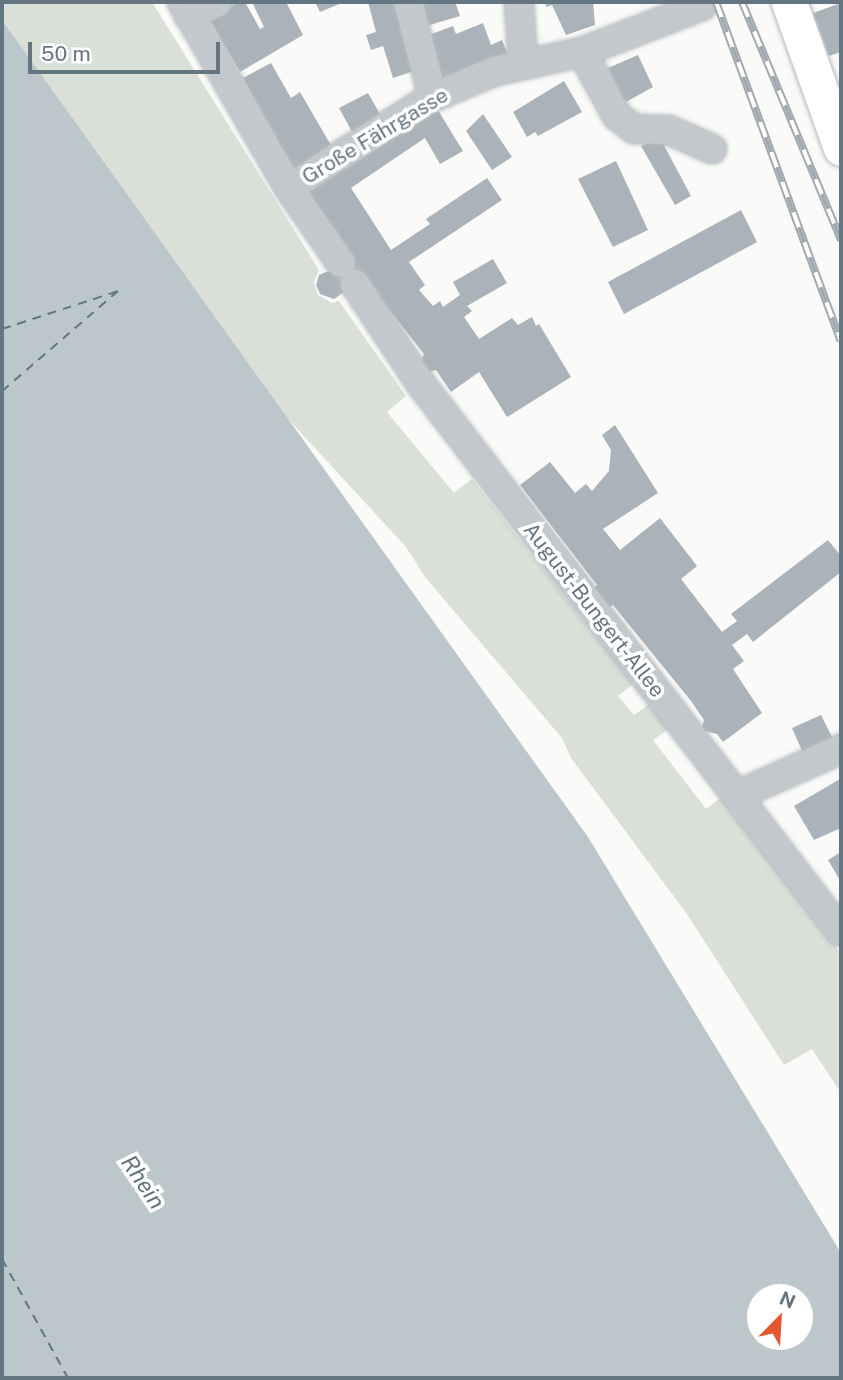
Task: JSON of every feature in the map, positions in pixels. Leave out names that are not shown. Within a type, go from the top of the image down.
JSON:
[{"type":"main road","points":[[789,2],[841,148]]},
{"type":"street","points":[[186,9],[218,2]]},
{"type":"street","points":[[408,2],[433,97]]},
{"type":"street","points":[[519,2],[523,63]]},
{"type":"street","name":"Große Fährgasse","points":[[289,188],[433,97],[523,63],[582,52],[702,6]]},
{"type":"street","name":"August-Bungert-Allee","points":[[186,9],[289,188],[421,384],[841,932]]},
{"type":"street","points":[[582,52],[617,116],[635,129],[669,130],[712,149]]},
{"type":"street","points":[[738,795],[841,749]]},
{"type":"shaded area","points":[[2,2],[152,2],[319,270],[314,282],[318,295],[332,303],[339,301],[406,396],[387,412],[454,493],[472,479],[633,684],[618,696],[634,715],[650,704],[670,728],[653,740],[706,809],[722,797],[841,954],[841,1093],[812,1049],[784,1065],[687,914],[571,758],[562,738],[425,577],[406,547],[281,411],[2,20]]},
{"type":"water","name":"Rhein","points":[[2,20],[588,837],[841,1253],[841,1378],[2,1378]]},
{"type":"building","points":[[239,2],[245,2],[260,29],[264,27],[252,2],[286,2],[303,35],[240,72],[208,17]]},
{"type":"building","points":[[315,2],[344,2],[320,12]]},
{"type":"building","points":[[368,2],[399,2],[420,69],[393,78],[383,46],[371,50],[366,35],[376,32]]},
{"type":"building","points":[[417,2],[455,2],[460,16],[423,27]]},
{"type":"building","points":[[545,2],[593,2],[595,25],[566,35],[552,5],[546,7]]},
{"type":"building","points":[[841,3],[841,52],[829,56],[813,13]]},
{"type":"building","points":[[483,23],[491,45],[502,40],[509,57],[437,80],[426,36],[453,26],[456,34]]},
{"type":"building","points":[[638,55],[653,87],[624,103],[608,68]]},
{"type":"building","points":[[271,63],[291,98],[300,92],[336,154],[298,177],[243,78]]},
{"type":"building","points":[[564,81],[582,112],[538,136],[535,132],[527,137],[513,112]]},
{"type":"building","points":[[368,93],[385,123],[356,139],[339,108]]},
{"type":"building","points":[[433,102],[463,151],[440,164],[425,138],[351,188],[391,250],[430,224],[426,219],[487,178],[502,200],[409,262],[425,285],[419,290],[433,306],[440,301],[443,307],[460,295],[453,282],[493,259],[507,283],[467,306],[472,311],[464,317],[479,339],[512,318],[518,325],[532,317],[536,326],[539,324],[571,377],[507,417],[479,372],[451,392],[436,370],[429,372],[421,361],[424,354],[364,278],[334,299],[320,294],[316,285],[319,275],[333,269],[301,186]]},
{"type":"building","points":[[483,114],[512,157],[492,170],[466,131]]},
{"type":"building","points":[[659,136],[691,196],[675,205],[641,146]]},
{"type":"building","points":[[616,161],[648,230],[613,247],[578,179]]},
{"type":"building","points":[[741,210],[757,242],[624,314],[608,282]]},
{"type":"building","points":[[615,425],[658,493],[603,529],[620,550],[660,518],[697,566],[681,579],[722,632],[737,621],[731,614],[828,540],[841,556],[841,572],[753,642],[747,634],[732,645],[744,661],[733,669],[762,713],[723,742],[717,734],[701,730],[704,720],[691,701],[613,605],[609,607],[593,589],[597,585],[520,485],[550,462],[575,493],[586,484],[592,491],[609,471],[611,450],[602,435]]},
{"type":"building","points":[[821,715],[833,739],[803,753],[792,728]]},
{"type":"building","points":[[840,779],[841,828],[814,840],[794,806]]},
{"type":"building","points":[[841,852],[841,882],[828,860]]},
{"type":"ferry route","points":[[2,329],[118,291],[2,391]]},
{"type":"ferry route","points":[[2,1259],[68,1378]]},
{"type":"railway","points":[[716,2],[841,341]]},
{"type":"railway","points":[[742,2],[841,240]]}]
